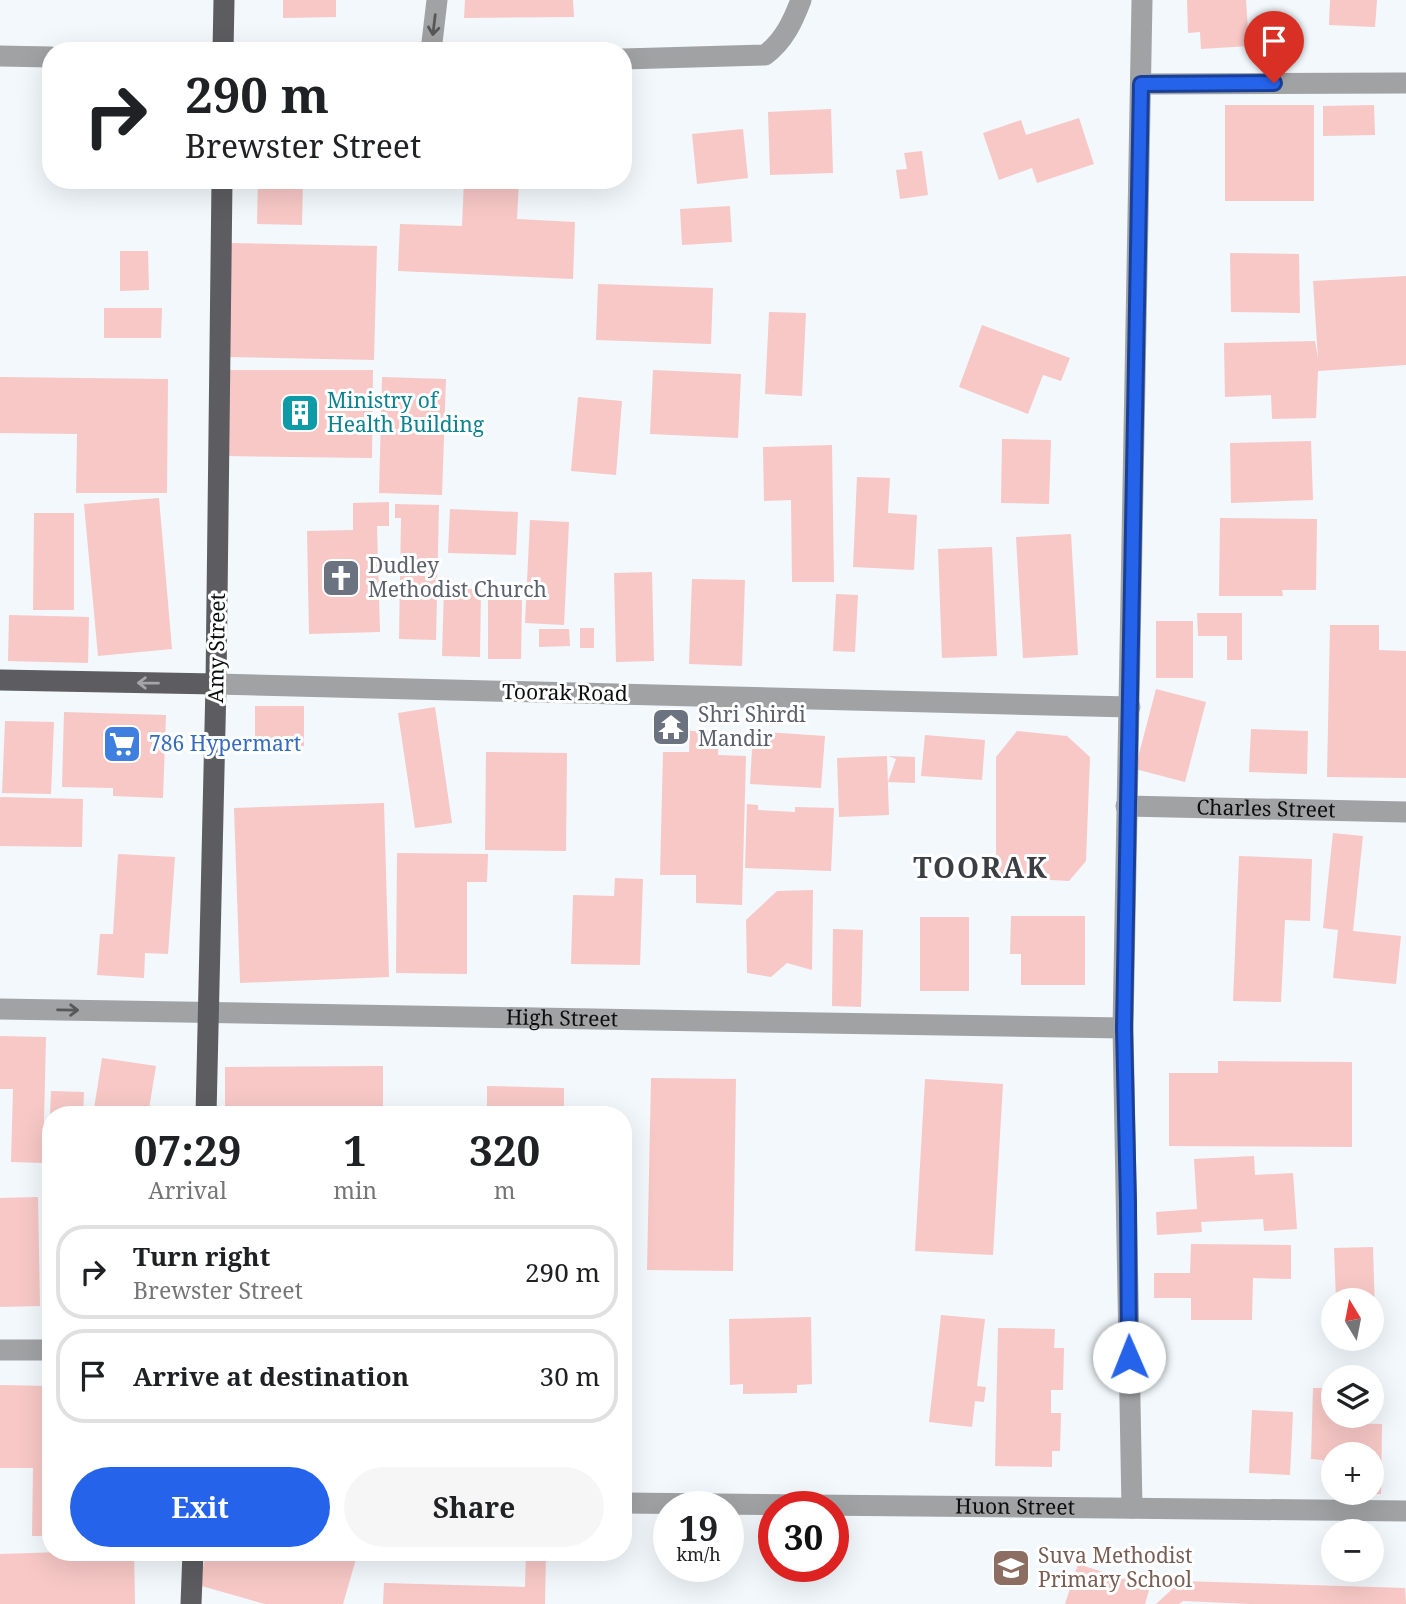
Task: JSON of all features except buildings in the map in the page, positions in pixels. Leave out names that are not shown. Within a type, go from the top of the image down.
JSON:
[{"type":"main road","points":[[223,42],[224,0]]},
{"type":"main road","name":"Amy Street","points":[[206,1106],[216,684],[222,189]]},
{"type":"main road","name":"Toorak Road","points":[[0,680],[216,684]]},
{"type":"main road","points":[[191,1604],[193,1561]]},
{"type":"street","points":[[432,42],[437,0]]},
{"type":"street","points":[[632,59],[765,55],[784,36],[801,0]]},
{"type":"street","points":[[1132,1508],[1124,1028],[1142,0]]},
{"type":"street","points":[[0,56],[42,57]]},
{"type":"street","points":[[1141,84],[1406,83]]},
{"type":"street","name":"Toorak Road","points":[[216,684],[1130,707]]},
{"type":"street","name":"Charles Street","points":[[1126,806],[1406,812]]},
{"type":"street","name":"High Street","points":[[0,1009],[1124,1028]]},
{"type":"street","points":[[0,1350],[42,1350]]},
{"type":"street","name":"Huon Street","points":[[632,1503],[1406,1511]]},
{"type":"place","name":"Ministry of Health Building","points":[[300,413]]},
{"type":"place","name":"Dudley Methodist Church","points":[[341,578]]},
{"type":"place","name":"Shri Shirdi Mandir","points":[[671,727]]},
{"type":"place","name":"786 Hypermart","points":[[122,744]]},
{"type":"place","name":"Suva Methodist Primary School","points":[[1011,1568]]},
{"type":"district","name":"TOORAK","points":[[981,868]]},
{"type":"route","points":[[1129,1357],[1124,1028],[1126,806],[1141,84],[1274,83]]}]
